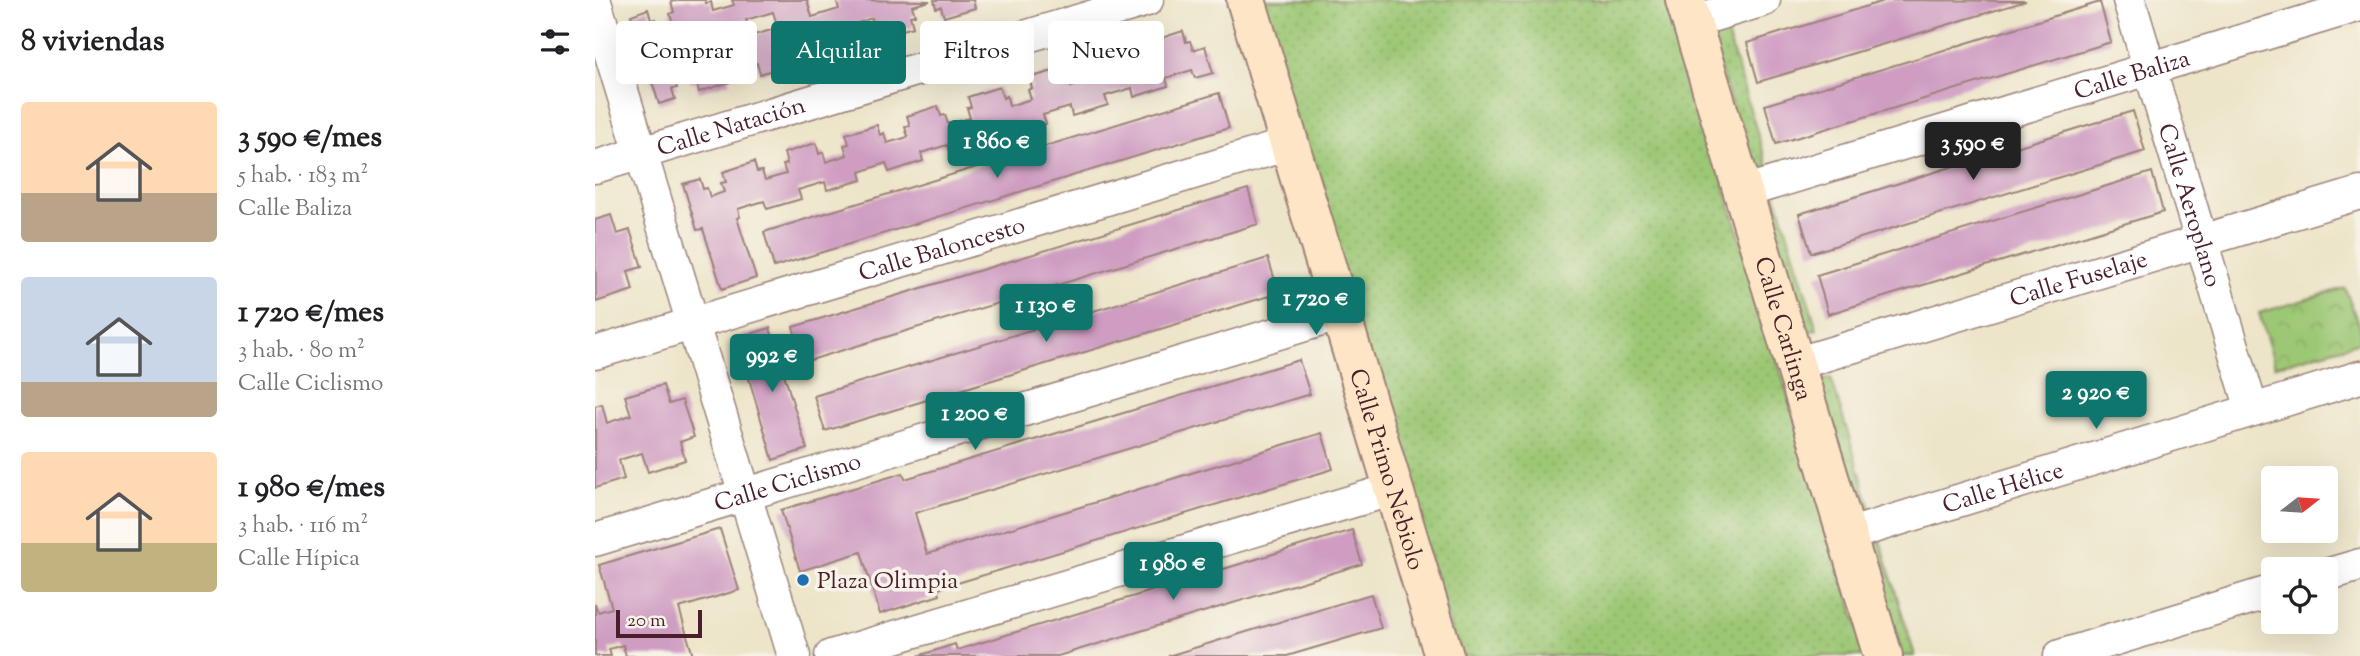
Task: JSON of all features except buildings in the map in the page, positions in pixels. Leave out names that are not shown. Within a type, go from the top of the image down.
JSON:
[{"type":"street","name":"Calle Natación","points":[[595,167],[1147,0]]},
{"type":"street","name":"Calle Primo Nebiolo","points":[[1246,0],[1444,656]]},
{"type":"street","points":[[1688,11],[1764,0]]},
{"type":"street","name":"Calle Aeroplano","points":[[2129,0],[2252,410]]},
{"type":"street","points":[[595,2],[794,656]]},
{"type":"street","name":"Calle Baliza","points":[[1743,192],[2360,5]]},
{"type":"street","name":"Calle Carlinga","points":[[1688,11],[1883,656]]},
{"type":"street","name":"Calle Baloncesto","points":[[595,353],[1289,144]]},
{"type":"street","name":"Calle Fuselaje","points":[[1795,364],[2201,241],[2357,203]]},
{"type":"street","name":"Calle Ciclismo","points":[[595,540],[1341,314]]},
{"type":"street","name":"Calle Hélice","points":[[1847,535],[2360,377]]},
{"type":"street","points":[[831,656],[1394,489]]},
{"type":"street","points":[[2338,571],[2360,565]]},
{"type":"street","points":[[2060,656],[2261,595]]},
{"type":"green space","points":[[1259,0],[1668,0],[1867,656],[1459,656]]},
{"type":"green space","points":[[1724,24],[1769,171],[1758,172],[1750,167],[1712,42],[1715,31]]},
{"type":"green space","points":[[1776,195],[1817,329],[1800,334],[1762,208],[1766,198]]},
{"type":"green space","points":[[2345,288],[2360,329],[2360,342],[2275,366],[2259,313]]},
{"type":"green space","points":[[1831,378],[1872,512],[1861,514],[1854,508],[1815,383]]},
{"type":"green space","points":[[1879,537],[1915,656],[1898,656],[1867,551],[1870,541]]},
{"type":"place","name":"Plaza Olimpia","points":[[803,580]]}]
